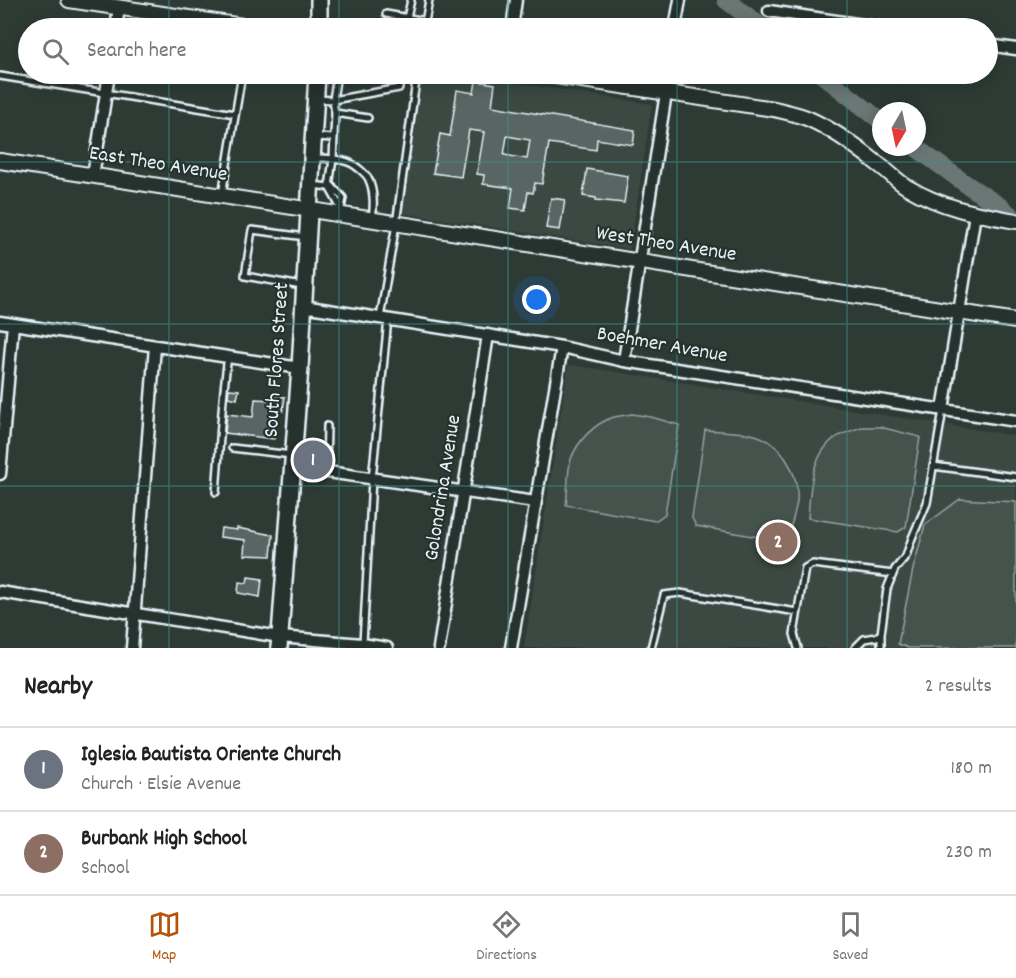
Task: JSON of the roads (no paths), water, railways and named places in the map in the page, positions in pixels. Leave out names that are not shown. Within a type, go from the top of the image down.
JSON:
[{"type":"main road","points":[[319,0],[320,18]]},
{"type":"main road","name":"South Flores Street","points":[[279,642],[300,368],[317,84]]},
{"type":"street","points":[[69,0],[185,18]]},
{"type":"street","points":[[513,18],[516,0]]},
{"type":"street","points":[[677,18],[680,0]]},
{"type":"street","points":[[118,18],[119,8]]},
{"type":"street","points":[[769,10],[820,18]]},
{"type":"street","points":[[998,47],[1016,49]]},
{"type":"street","points":[[93,176],[108,84]]},
{"type":"street","points":[[611,84],[795,114],[845,139],[905,186],[934,201],[981,215],[1016,221]]},
{"type":"street","points":[[624,361],[667,84]]},
{"type":"street","name":"East Theo Avenue","points":[[0,161],[309,211]]},
{"type":"street","name":"West Theo Avenue","points":[[309,211],[343,212],[396,224],[1016,321]]},
{"type":"street","points":[[943,410],[959,312],[981,215]]},
{"type":"street","name":"Boehmer Avenue","points":[[303,306],[562,347],[624,361],[1016,421]]},
{"type":"street","points":[[0,322],[300,368]]},
{"type":"street","points":[[0,474],[13,324]]},
{"type":"street","name":"Golondrina Avenue","points":[[438,648],[488,335]]},
{"type":"street","points":[[132,648],[155,346]]},
{"type":"street","points":[[511,648],[562,347]]},
{"type":"street","points":[[293,461],[326,472],[535,502]]},
{"type":"street","points":[[0,592],[135,614],[279,642],[387,648]]},
{"type":"lane","points":[[386,14],[407,18],[411,0]]},
{"type":"lane","points":[[426,18],[429,0]]},
{"type":"lane","points":[[0,76],[18,79]]},
{"type":"lane","points":[[47,84],[236,114]]},
{"type":"lane","points":[[222,197],[240,84]]},
{"type":"lane","points":[[329,185],[333,159],[335,112],[333,100],[335,84]]},
{"type":"lane","points":[[316,99],[333,100],[399,88],[400,84]]},
{"type":"lane","points":[[362,646],[384,318],[416,84]]},
{"type":"lane","points":[[335,112],[368,118]]},
{"type":"lane","points":[[314,137],[334,138]]},
{"type":"lane","points":[[312,158],[350,162],[368,177],[374,210],[372,220]]},
{"type":"lane","points":[[310,185],[329,185],[342,198],[343,212]]},
{"type":"lane","points":[[304,286],[245,276],[252,230],[307,237]]},
{"type":"lane","points":[[216,492],[220,454],[220,422],[228,357]]},
{"type":"lane","points":[[881,648],[887,589],[895,569],[906,556],[927,503],[943,410]]},
{"type":"lane","points":[[326,472],[327,426]]},
{"type":"lane","points":[[232,448],[293,461]]},
{"type":"lane","points":[[933,466],[1016,477]]},
{"type":"lane","points":[[798,648],[794,634],[805,568],[813,564],[893,574]]},
{"type":"lane","points":[[651,648],[664,595],[680,593],[797,612]]},
{"type":"lane","points":[[855,648],[864,639],[881,634]]},
{"type":"waterway","points":[[726,0],[750,18]]},
{"type":"waterway","points":[[834,84],[872,114]]},
{"type":"waterway","points":[[926,155],[1016,220]]},
{"type":"place","name":"Iglesia Bautista Oriente Church","points":[[313,460]]},
{"type":"place","name":"Burbank High School","points":[[778,542]]}]
